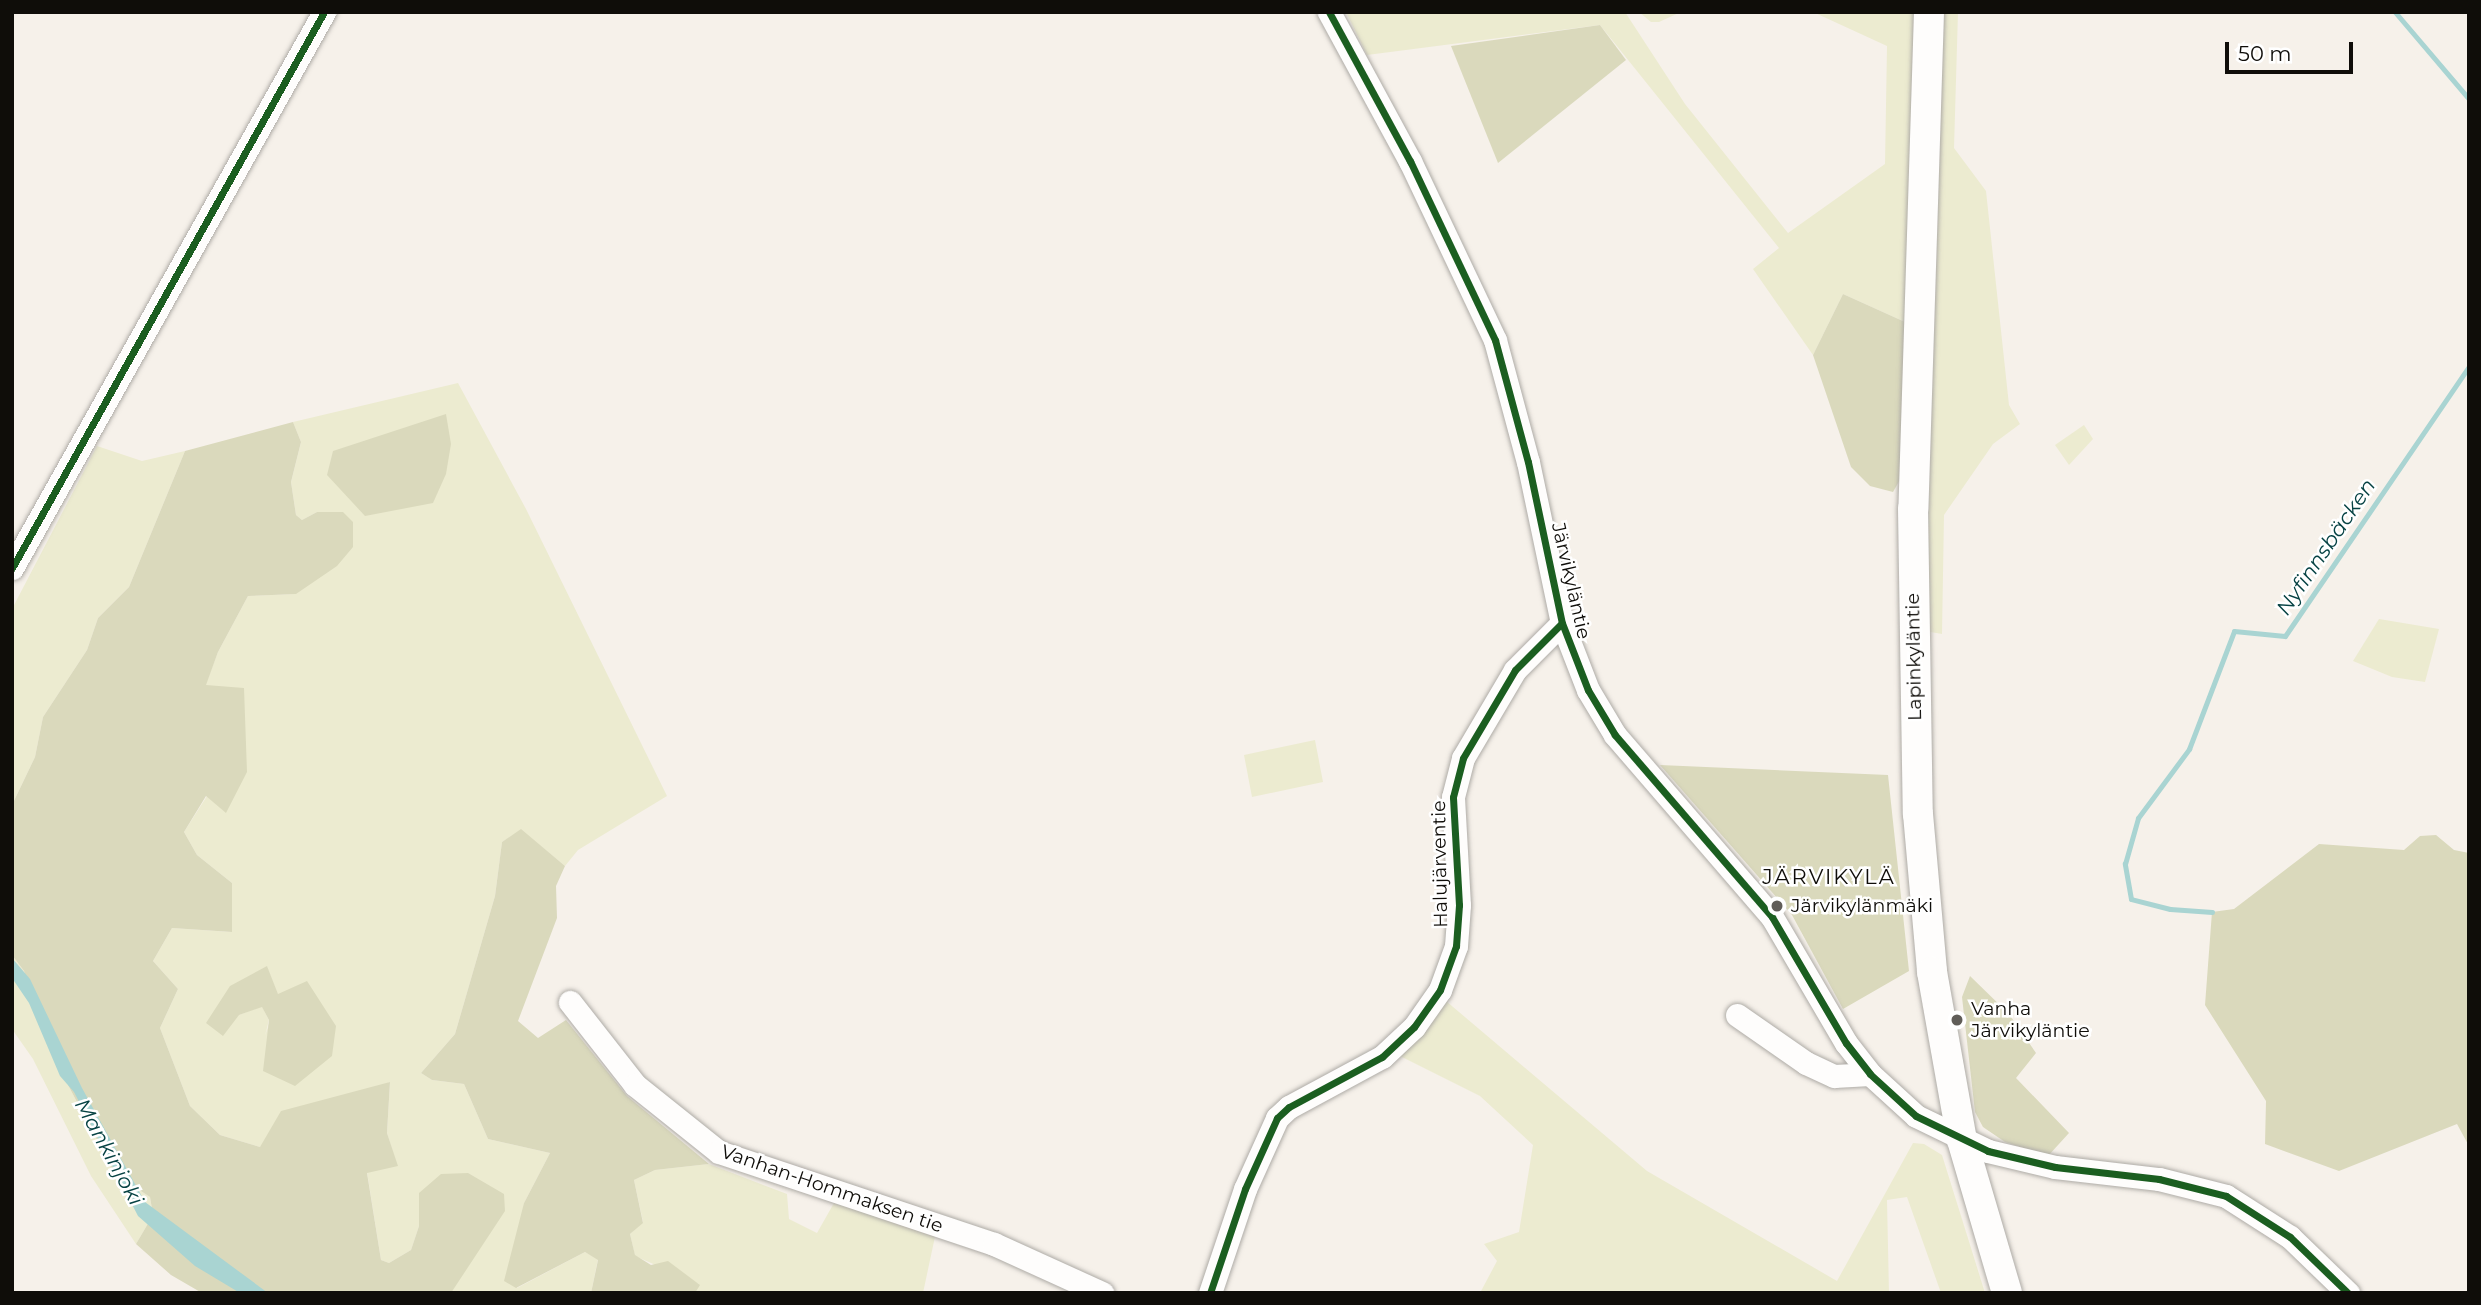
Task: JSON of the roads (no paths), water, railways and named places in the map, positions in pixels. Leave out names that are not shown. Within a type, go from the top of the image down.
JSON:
[{"type":"main road","name":"Lapinkyläntie","points":[[1929,12],[1912,665],[1918,814],[1932,972],[1962,1140],[2007,1293]]},
{"type":"street","points":[[12,568],[324,12]]},
{"type":"street","name":"Järvikyläntie","points":[[1329,12],[1410,160],[1495,340],[1528,462],[1562,623],[1588,690],[1615,735],[1772,917],[1846,1043],[1870,1074],[1916,1116],[1962,1140]]},
{"type":"street","name":"Halujärventie","points":[[1210,1293],[1245,1189],[1277,1118],[1289,1107],[1382,1057],[1414,1027],[1440,990],[1456,946],[1459,905],[1453,797],[1463,758],[1515,670],[1562,623]]},
{"type":"street","name":"Vanhan-Hommaksen tie","points":[[570,1002],[635,1084],[719,1152],[993,1244],[1102,1293]]},
{"type":"street","points":[[1737,1015],[1805,1063],[1834,1076],[1870,1074]]},
{"type":"street","points":[[1962,1140],[2021,1160],[2159,1179],[2226,1196],[2290,1237],[2348,1293]]},
{"type":"water","name":"Mankinjoki","points":[[12,958],[30,979],[82,1088],[145,1202],[268,1293],[240,1293],[195,1266],[138,1216],[74,1092],[60,1076],[29,1003],[12,978]]},
{"type":"waterway","name":"Nyfinnsbäcken","points":[[2395,12],[2469,99]]},
{"type":"waterway","name":"Nyfinnsbäcken","points":[[2212,912],[2170,909],[2131,899],[2125,864],[2138,818],[2189,749],[2234,631],[2285,636],[2469,366]]},
{"type":"place","name":"Järvikylänmäki","points":[[1777,906]]},
{"type":"place","name":"Vanha Järvikyläntie","points":[[1957,1020]]},
{"type":"district","name":"JÄRVIKYLÄ","points":[[1829,877]]}]
